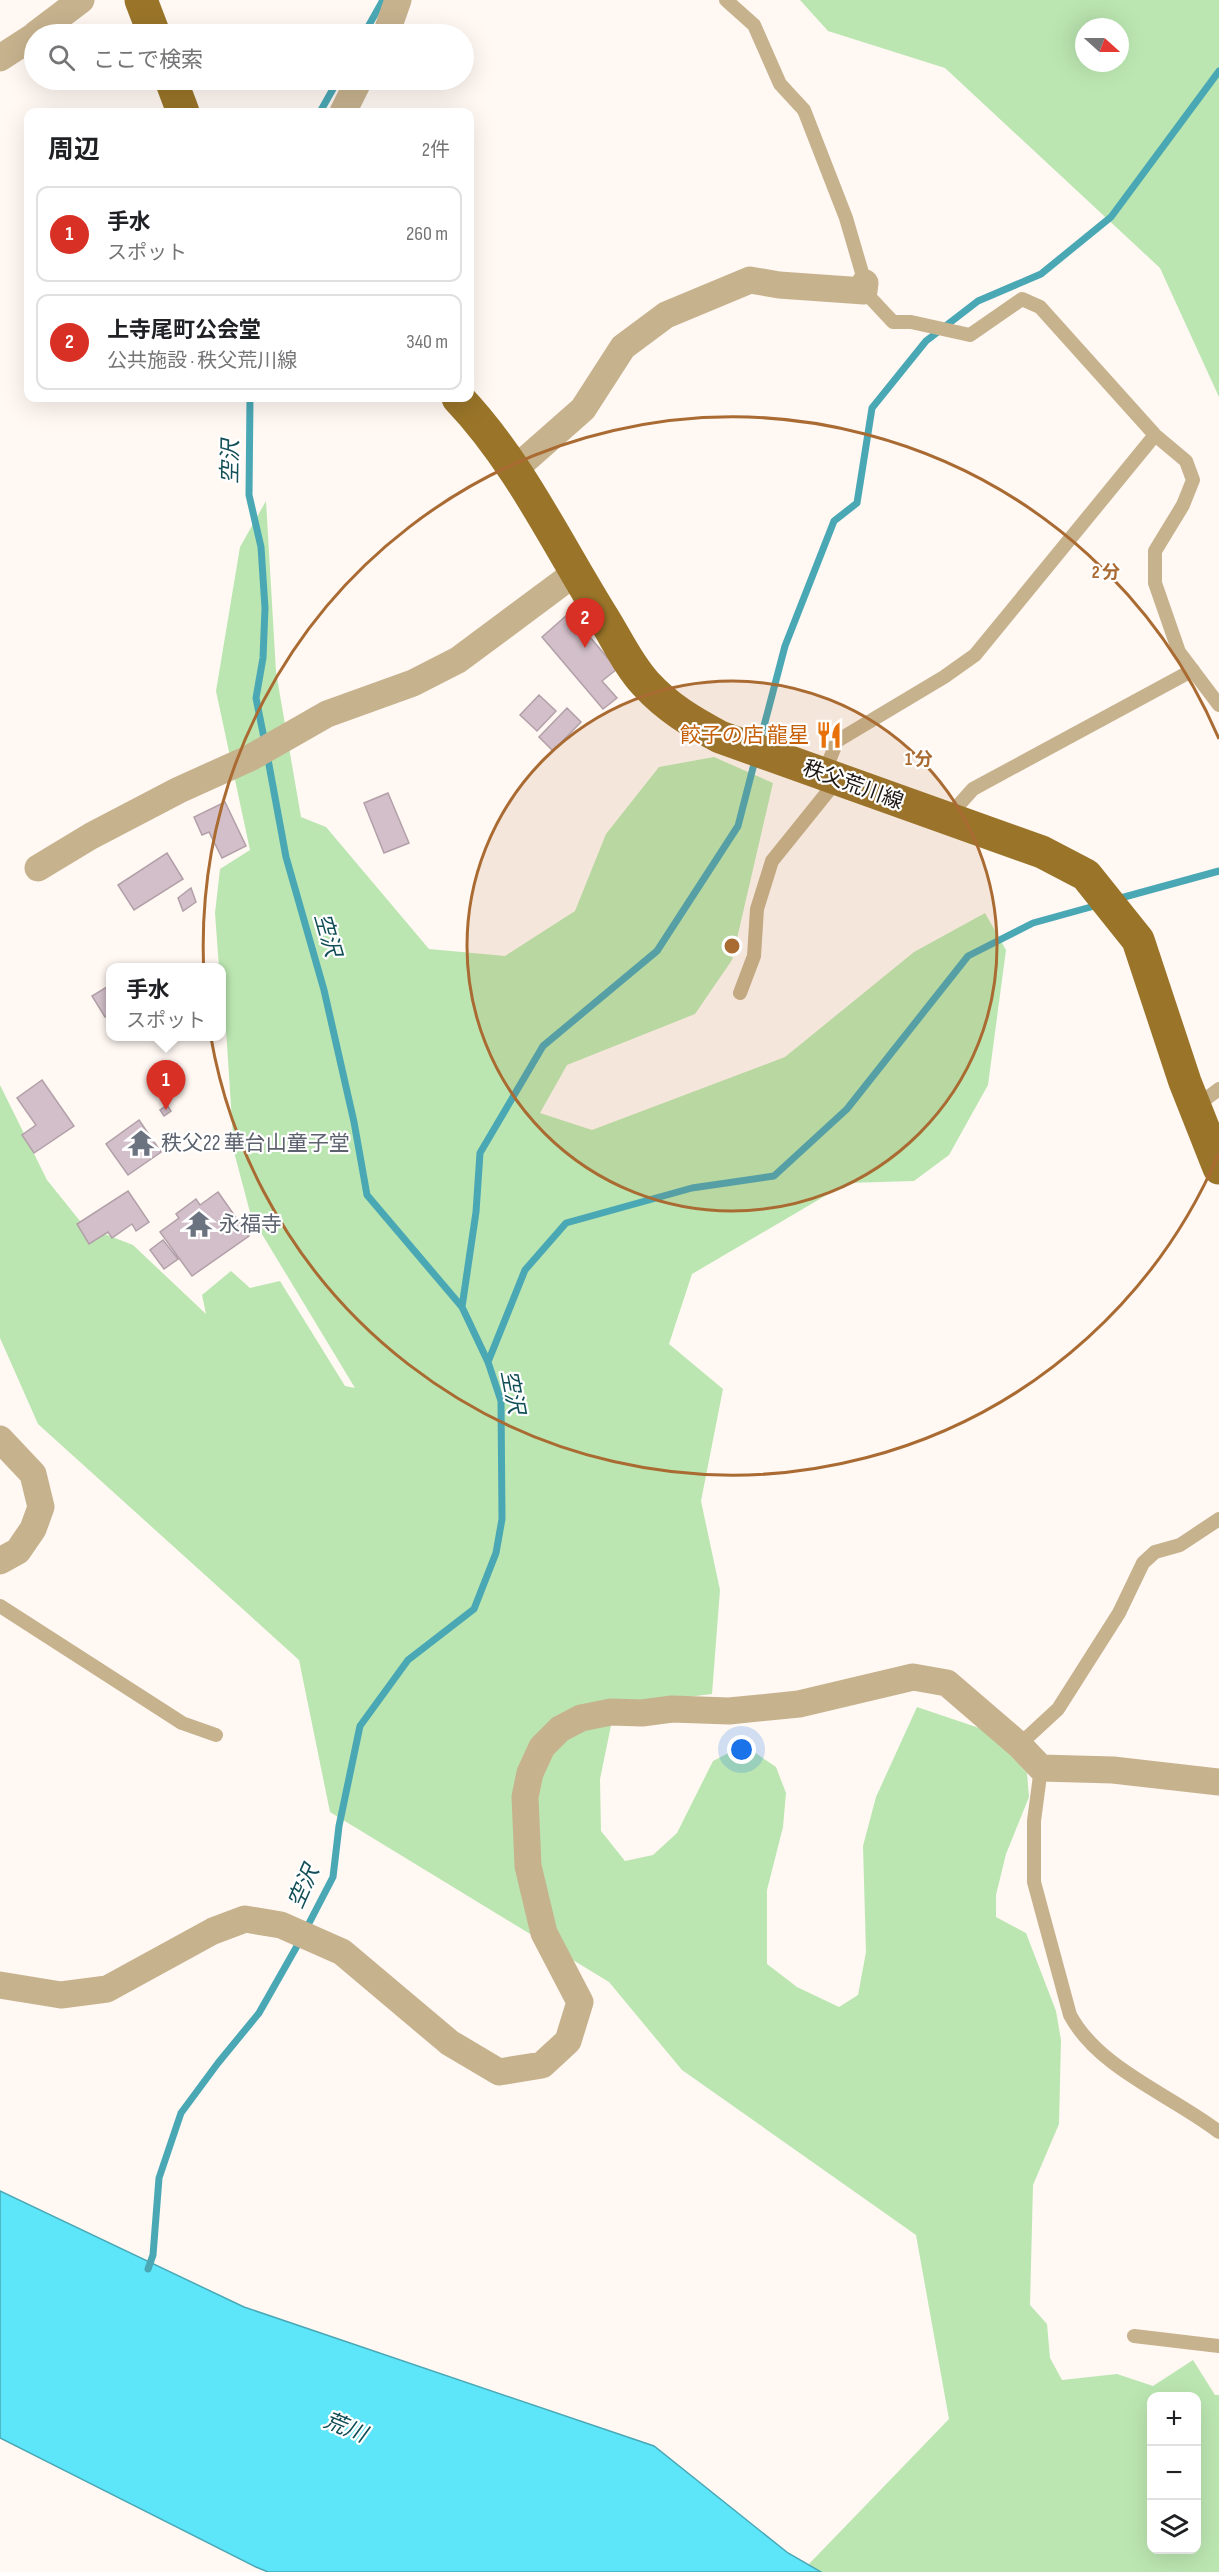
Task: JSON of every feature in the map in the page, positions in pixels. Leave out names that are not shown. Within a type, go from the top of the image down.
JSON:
[{"type":"main road","points":[[141,0],[150,24]]},
{"type":"main road","points":[[175,90],[182,108]]},
{"type":"main road","name":"秩父荒川線","points":[[462,402],[478,418],[515,469],[575,573],[644,683],[678,715],[720,737],[1042,852],[1086,874],[1138,940],[1207,1098],[1219,1168]]},
{"type":"street","points":[[49,24],[81,0]]},
{"type":"street","points":[[390,24],[398,0]]},
{"type":"street","points":[[0,58],[24,42]]},
{"type":"street","points":[[345,108],[354,90]]},
{"type":"street","points":[[515,469],[583,409],[623,347],[666,315],[750,280],[779,285],[864,287]]},
{"type":"street","points":[[38,868],[91,836],[179,789],[250,758],[327,714],[413,683],[458,660],[575,573]]},
{"type":"street","points":[[0,1439],[33,1474],[41,1506],[33,1529],[18,1551],[0,1561]]},
{"type":"street","points":[[0,1985],[61,1995],[107,1989],[213,1931],[245,1919],[281,1925],[342,1952],[450,2043],[499,2072],[542,2065],[568,2041],[580,2002],[544,1933],[528,1866],[525,1797],[530,1773],[542,1747],[560,1728],[581,1718],[611,1712],[642,1713],[672,1709],[729,1711],[799,1704],[913,1677],[947,1683],[1019,1745],[1041,1768],[1113,1770],[1219,1782]]},
{"type":"lane","points":[[726,0],[754,25],[780,84],[804,110],[836,189],[864,287],[893,322],[911,322],[970,335],[1022,299],[1040,307],[1155,435],[1186,461],[1193,480],[1184,505],[1155,551],[1155,583],[1179,652],[1219,705]]},
{"type":"lane","points":[[740,993],[754,956],[757,909],[772,861],[831,776],[837,741],[944,677],[975,655],[1155,435]]},
{"type":"lane","points":[[945,819],[973,789],[1193,670]]},
{"type":"lane","points":[[1019,1745],[1058,1709],[1119,1613],[1143,1563],[1155,1552],[1180,1545],[1219,1519]]},
{"type":"lane","points":[[0,1606],[182,1723],[216,1736]]},
{"type":"lane","points":[[1041,1768],[1034,1821],[1034,1882],[1070,2015],[1080,2034],[1101,2052],[1219,2132]]},
{"type":"lane","points":[[1134,2336],[1219,2346]]},
{"type":"green space","points":[[800,0],[1219,0],[1219,397],[1160,268],[945,68],[828,31]]},
{"type":"green space","points":[[266,501],[276,672],[301,817],[326,827],[429,949],[505,956],[575,911],[606,834],[659,767],[714,757],[773,783],[732,960],[695,1014],[567,1065],[540,1113],[592,1130],[785,1057],[914,952],[985,913],[1006,950],[988,1085],[949,1155],[914,1181],[847,1183],[692,1274],[669,1344],[723,1389],[701,1501],[720,1590],[712,1694],[615,1706],[600,1779],[601,1831],[625,1861],[653,1855],[677,1833],[713,1761],[744,1745],[776,1767],[786,1793],[783,1827],[767,1890],[767,1964],[797,1987],[839,2007],[858,1995],[866,1952],[863,1846],[876,1797],[917,1707],[988,1731],[1027,1773],[1029,1797],[1006,1854],[996,1895],[996,1917],[1026,1933],[1056,2011],[1061,2040],[1059,2124],[1033,2185],[1030,2305],[1047,2324],[1050,2358],[1062,2380],[1117,2374],[1153,2386],[1193,2360],[1215,2395],[1219,2395],[1219,2572],[821,2572],[808,2565],[949,2419],[916,2235],[682,2070],[609,1982],[330,1812],[299,1660],[38,1424],[0,1338],[0,1085],[47,1180],[84,1226],[133,1245],[206,1314],[202,1295],[231,1271],[250,1288],[280,1281],[345,1386],[355,1388],[251,1216],[234,1152],[226,1029],[226,963],[219,963],[215,913],[220,869],[250,850],[216,691],[240,547]]},
{"type":"water","name":"荒川","points":[[0,2191],[244,2307],[654,2446],[788,2553],[821,2572],[268,2572],[256,2567],[0,2438]]},
{"type":"building","points":[[579,612],[595,631],[589,636],[617,669],[602,681],[617,698],[603,709],[542,637],[568,614],[571,618]]},
{"type":"building","points":[[539,695],[556,711],[537,731],[520,715]]},
{"type":"building","points":[[567,708],[581,722],[553,751],[539,737]]},
{"type":"building","points":[[388,793],[409,843],[384,853],[364,803]]},
{"type":"building","points":[[225,802],[246,846],[222,858],[209,832],[202,835],[194,817]]},
{"type":"building","points":[[167,853],[183,879],[134,910],[118,885]]},
{"type":"building","points":[[191,888],[196,902],[183,911],[178,898]]},
{"type":"building","points":[[106,987],[106,1016],[105,1017],[92,996]]},
{"type":"building","points":[[42,1080],[74,1126],[34,1153],[22,1135],[36,1125],[17,1098]]},
{"type":"building","points":[[167,1105],[171,1111],[164,1116],[160,1110]]},
{"type":"building","points":[[139,1120],[161,1152],[128,1175],[106,1144]]},
{"type":"building","points":[[128,1191],[149,1222],[136,1231],[132,1224],[112,1238],[108,1232],[89,1244],[77,1224]]},
{"type":"building","points":[[218,1192],[249,1236],[192,1276],[160,1232],[179,1218],[176,1214],[196,1199],[200,1205]]},
{"type":"building","points":[[163,1240],[178,1259],[164,1269],[150,1250]]},
{"type":"waterway","points":[[370,24],[383,0]]},
{"type":"waterway","points":[[760,741],[785,646],[834,521],[857,503],[872,408],[926,341],[978,301],[1041,274],[1111,217],[1219,71]]},
{"type":"waterway","points":[[322,108],[332,90]]},
{"type":"waterway","name":"空沢","points":[[250,402],[249,495],[261,547],[265,608],[263,658],[256,698],[265,743]]},
{"type":"waterway","name":"空沢","points":[[267,754],[286,857],[324,990],[354,1122],[367,1195],[462,1307],[488,1362],[501,1401],[502,1519],[496,1553],[474,1609],[408,1660],[360,1726],[339,1826],[333,1877],[306,1929]]},
{"type":"waterway","points":[[462,1307],[476,1212],[480,1153],[543,1046],[657,951],[738,826],[755,760]]},
{"type":"waterway","points":[[1117,899],[1219,871]]},
{"type":"waterway","points":[[488,1362],[525,1270],[566,1223],[692,1188],[774,1176],[847,1109],[968,956],[1033,923],[1098,905]]},
{"type":"waterway","name":"空沢","points":[[148,2269],[153,2255],[159,2178],[181,2113],[259,2013],[301,1939]]},
{"type":"place","name":"上寺尾町公会堂","points":[[585,648]]},
{"type":"place","name":"餃子の店 龍星","points":[[829,735]]},
{"type":"place","name":"手水","points":[[166,1110]]},
{"type":"place","name":"秩父22 華台山童子堂","points":[[141,1143]]},
{"type":"place","name":"永福寺","points":[[199,1224]]}]
